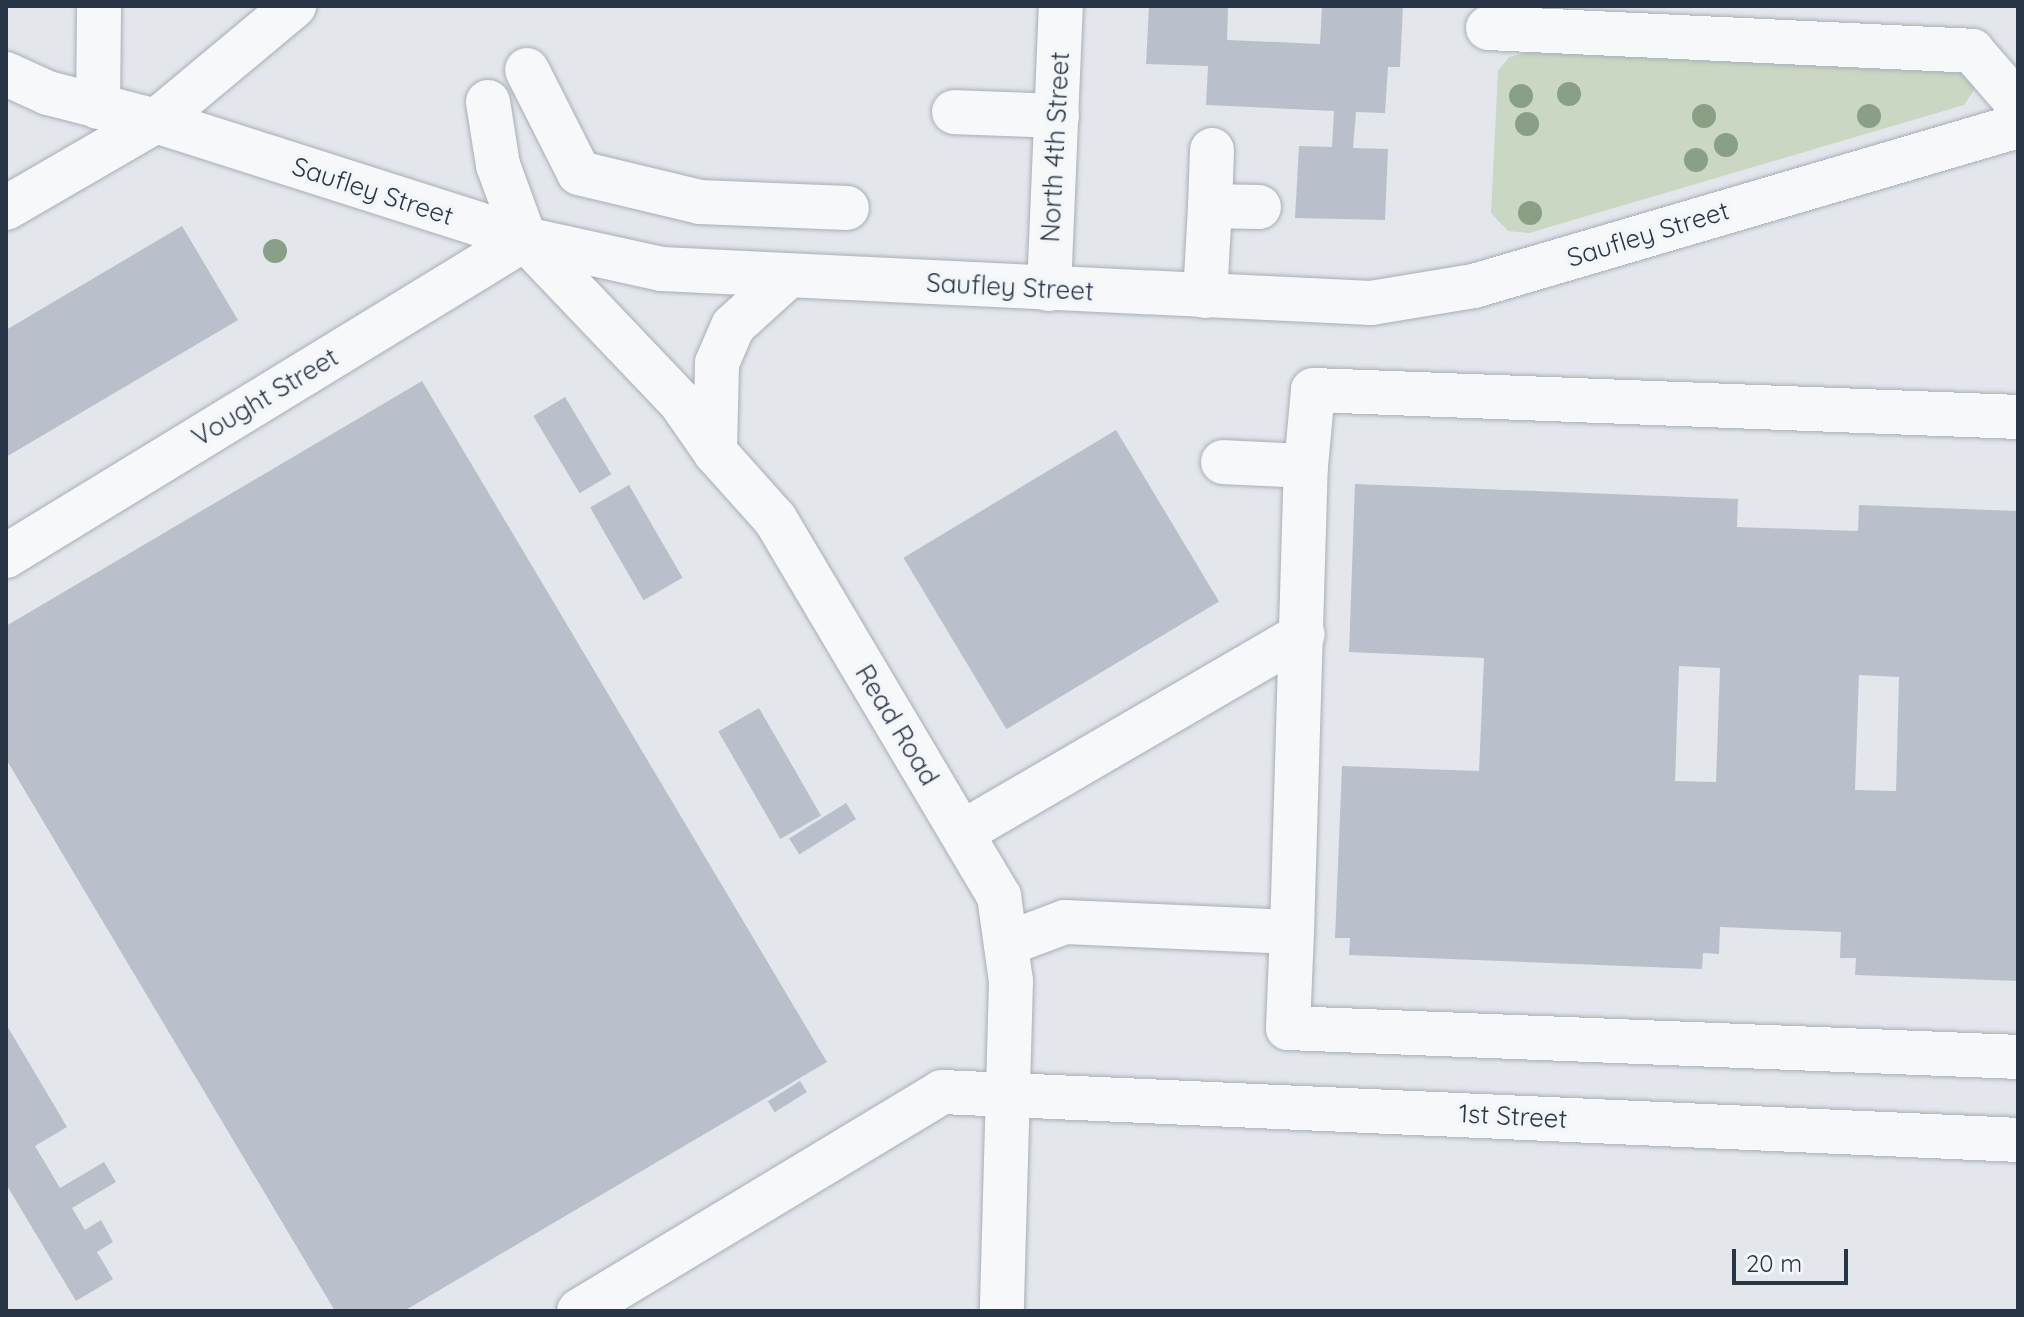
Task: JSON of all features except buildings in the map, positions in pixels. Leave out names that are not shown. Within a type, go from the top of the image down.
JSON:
[{"type":"street","points":[[98,107],[99,6]]},
{"type":"street","points":[[6,208],[156,121],[294,6]]},
{"type":"street","name":"North 4th Street","points":[[1049,289],[1061,6]]},
{"type":"street","points":[[1488,28],[1616,19],[1972,51],[2018,104]]},
{"type":"street","points":[[527,70],[579,173],[700,202],[847,208]]},
{"type":"street","name":"Saufley Street","points":[[6,74],[98,107],[156,121],[525,239],[662,269],[1371,303],[1474,286],[2018,126]]},
{"type":"street","points":[[488,102],[498,165],[525,239]]},
{"type":"street","points":[[954,112],[1057,116]]},
{"type":"street","points":[[1205,296],[1212,150]]},
{"type":"street","points":[[1210,206],[1259,207]]},
{"type":"street","name":"Read Road","points":[[525,239],[681,403],[715,452],[775,519],[999,896],[1009,943],[1009,1092],[1002,1311]]},
{"type":"street","name":"Vought Street","points":[[6,556],[525,239]]},
{"type":"street","points":[[715,452],[717,363],[733,326],[788,276]]},
{"type":"street","points":[[2018,417],[1313,390],[1306,466],[1288,1028],[2018,1057]]},
{"type":"street","points":[[1223,462],[1306,466]]},
{"type":"street","points":[[963,832],[1303,634]]},
{"type":"street","points":[[1009,943],[1065,922],[1292,932]]},
{"type":"street","name":"1st Street","points":[[579,1311],[942,1092],[1009,1092],[2018,1140]]},
{"type":"green space","points":[[1528,52],[1967,73],[1976,87],[1964,105],[1529,233],[1508,231],[1491,213],[1498,71],[1509,57]]}]
